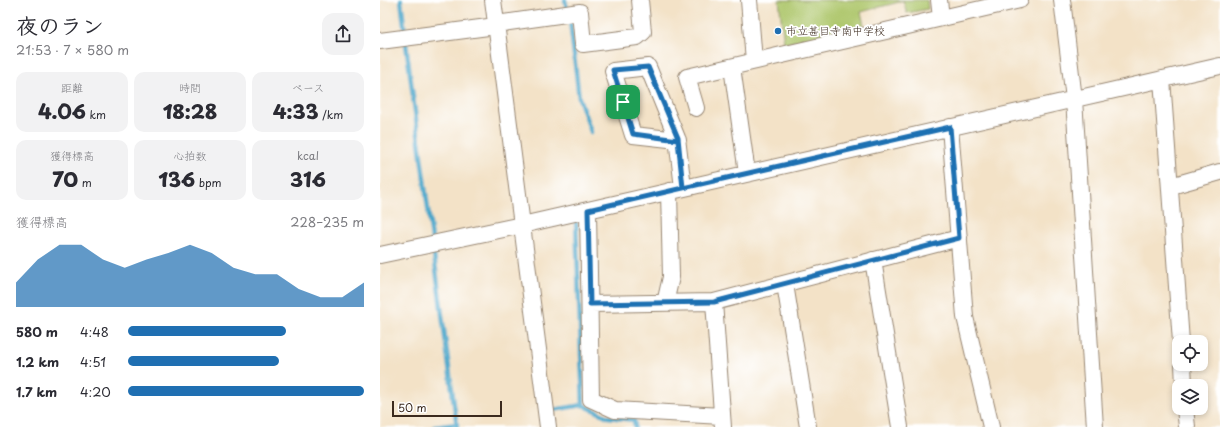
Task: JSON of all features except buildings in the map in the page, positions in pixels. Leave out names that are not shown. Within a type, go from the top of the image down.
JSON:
[{"type":"street","points":[[492,0],[548,427]]},
{"type":"street","points":[[380,41],[580,12],[584,44],[637,37],[643,32],[640,0]]},
{"type":"street","points":[[748,0],[754,61]]},
{"type":"street","points":[[939,0],[941,18]]},
{"type":"street","points":[[696,108],[687,77],[1020,0]]},
{"type":"street","points":[[1062,0],[1074,99],[1095,427]]},
{"type":"street","points":[[380,254],[522,225],[1220,66]]},
{"type":"street","points":[[665,303],[670,277],[678,140],[648,67],[613,70],[633,134],[678,140]]},
{"type":"street","points":[[732,67],[747,173]]},
{"type":"street","points":[[1162,79],[1171,186],[1181,335]]},
{"type":"street","points":[[950,127],[965,317],[991,427]]},
{"type":"street","points":[[1171,186],[1220,172]]},
{"type":"street","points":[[588,210],[591,399],[615,410],[722,421],[714,302]]},
{"type":"street","points":[[590,304],[714,302],[959,238]]},
{"type":"street","points":[[872,260],[900,427]]},
{"type":"street","points":[[785,284],[808,427]]},
{"type":"street","points":[[1186,415],[1187,427]]},
{"type":"green space","points":[[779,0],[927,0],[928,9],[907,13],[903,1],[861,12],[864,25],[784,44]]},
{"type":"waterway","points":[[401,0],[405,33],[408,32]]},
{"type":"waterway","points":[[565,0],[567,9]]},
{"type":"waterway","points":[[570,21],[579,98],[591,132]]},
{"type":"waterway","points":[[406,44],[432,239]]},
{"type":"waterway","points":[[553,410],[583,405],[576,223]]},
{"type":"waterway","points":[[434,255],[457,427]]},
{"type":"waterway","points":[[583,405],[608,417],[634,420],[635,427]]},
{"type":"waterway","points":[[434,427],[457,424]]},
{"type":"place","name":"市立甚目寺南中学校","points":[[778,31]]},
{"type":"route","points":[[623,102],[613,70],[648,67],[678,138],[683,188],[950,127],[959,238],[714,302],[590,304],[588,210],[683,188],[678,140],[633,134],[623,102]]}]
